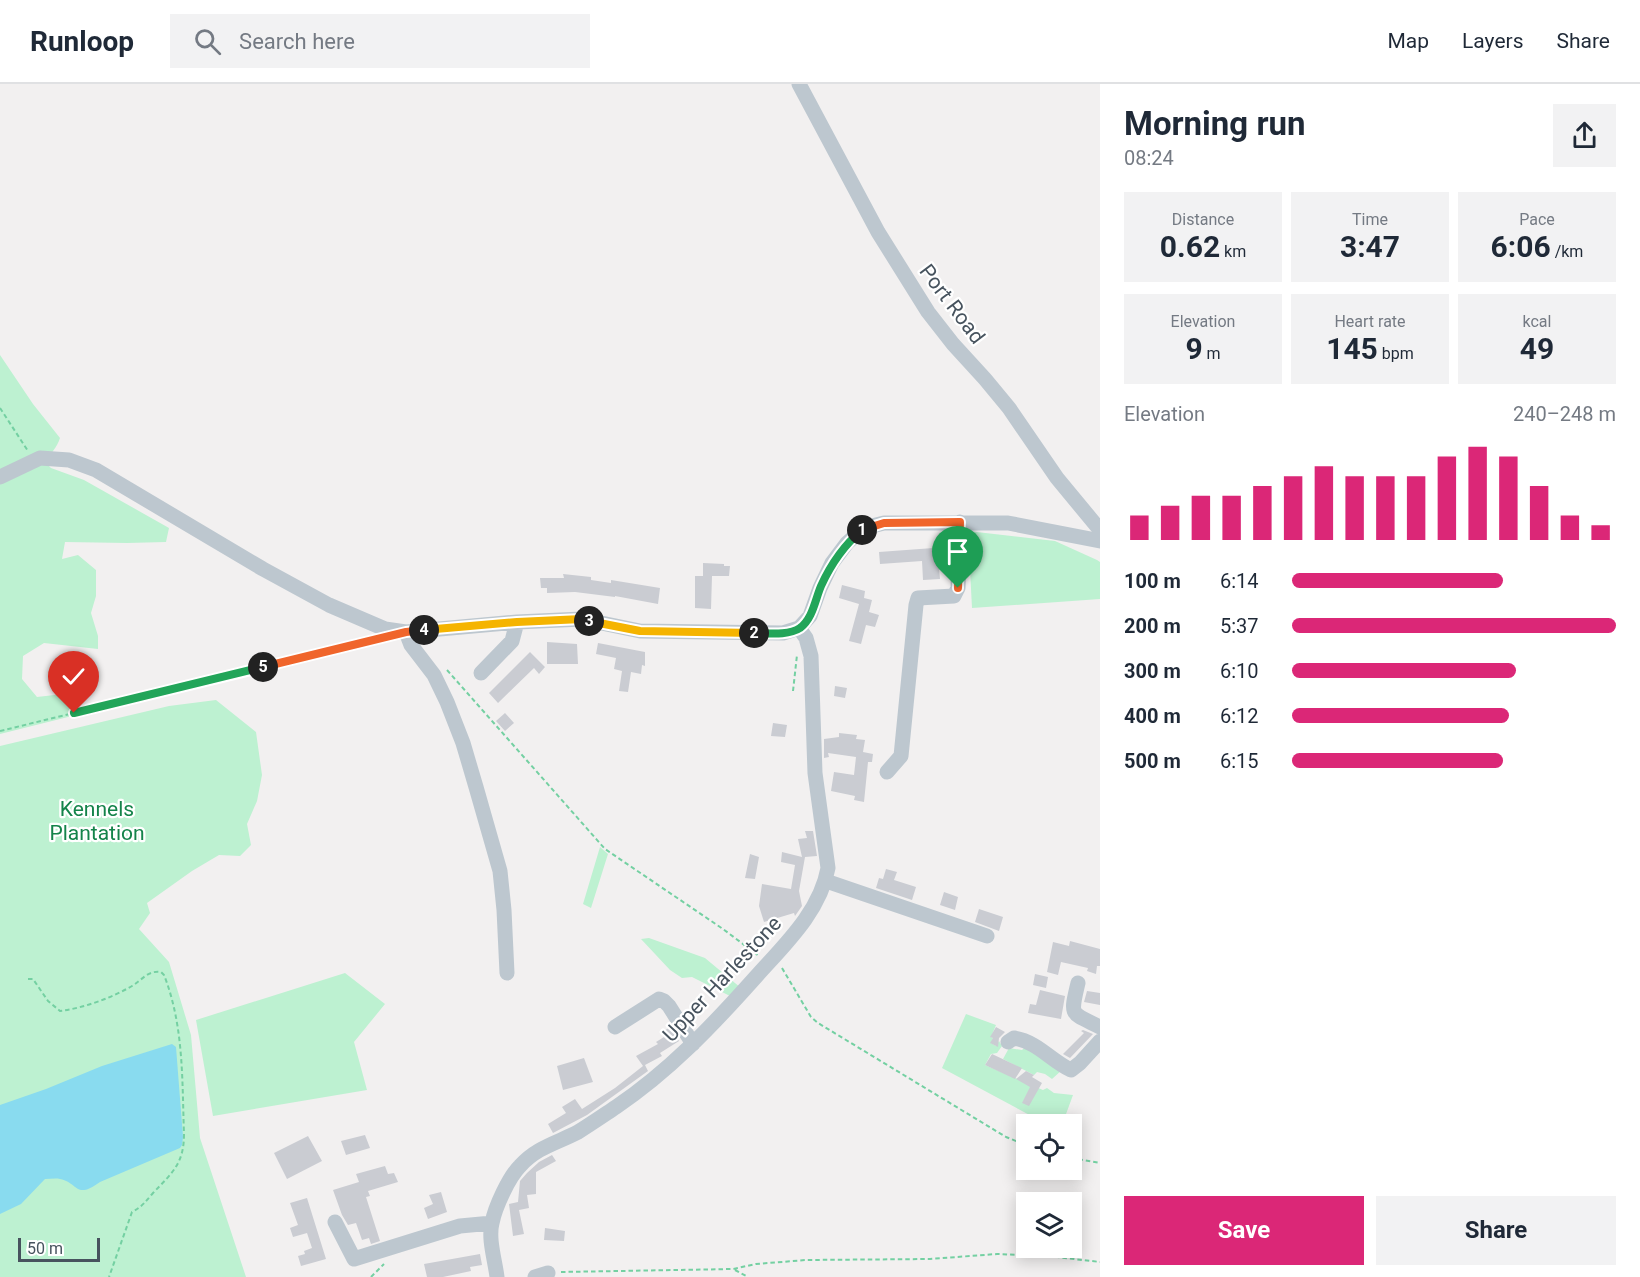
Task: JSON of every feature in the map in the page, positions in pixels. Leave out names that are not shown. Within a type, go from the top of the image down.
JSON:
[{"type":"street","name":"Port Road","points":[[799,84],[878,232],[928,312],[952,344],[1009,408],[1057,478],[1100,530]]},
{"type":"street","points":[[0,477],[40,458],[69,460],[96,470],[263,569],[329,605],[385,629],[406,632],[582,619],[640,631],[802,632],[832,563],[847,543],[864,528],[884,523],[1008,523],[1100,541]]},
{"type":"street","points":[[887,772],[901,756],[918,598],[954,596],[958,588],[960,522]]},
{"type":"street","points":[[481,673],[512,641],[517,622]]},
{"type":"street","points":[[406,632],[411,645],[424,660],[438,684],[463,743],[500,871],[507,973]]},
{"type":"street","name":"Upper Harlestone","points":[[497,1277],[491,1236],[492,1223],[504,1192],[518,1167],[534,1152],[581,1130],[657,1078],[693,1044],[775,956],[806,918],[826,881],[828,868],[814,750],[811,656],[802,632]]},
{"type":"street","points":[[826,881],[987,936]]},
{"type":"street","points":[[1078,984],[1072,1009],[1074,1015],[1100,1027]]},
{"type":"street","points":[[615,1027],[659,999],[669,1006],[693,1044]]},
{"type":"street","points":[[1008,1042],[1014,1038],[1025,1040],[1036,1045],[1071,1070],[1100,1041]]},
{"type":"street","points":[[335,1222],[354,1259],[460,1226],[492,1223]]},
{"type":"path","points":[[0,408],[34,460]]},
{"type":"path","points":[[793,692],[795,661],[802,632]]},
{"type":"path","points":[[0,731],[383,637]]},
{"type":"path","points":[[444,667],[605,849],[766,961],[775,956],[811,1017],[818,1023],[1016,1141]]},
{"type":"path","points":[[28,979],[33,979],[48,1001],[60,1011],[110,996],[133,986],[156,971],[164,975],[167,982],[180,1032],[184,1142],[175,1170],[143,1206],[132,1212],[109,1277]]},
{"type":"path","points":[[1082,1160],[1100,1163]]},
{"type":"path","points":[[123,1240],[127,1243]]},
{"type":"path","points":[[542,1275],[734,1269],[756,1264],[806,1260],[930,1259],[998,1254],[1048,1256],[1100,1262]]},
{"type":"path","points":[[734,1269],[748,1277]]},
{"type":"green space","points":[[0,355],[33,404],[60,438],[46,463],[51,468],[84,480],[169,528],[166,542],[65,542],[62,559],[78,555],[96,570],[96,596],[91,613],[98,636],[98,649],[44,643],[23,656],[22,679],[37,697],[63,694],[84,713],[0,734]]},
{"type":"green space","points":[[968,531],[1055,541],[1097,560],[1100,562],[1100,599],[972,608]]},
{"type":"green space","name":"Kennels Plantation","points":[[216,700],[256,732],[262,775],[257,801],[247,824],[251,845],[240,856],[219,855],[147,903],[150,913],[139,929],[169,962],[191,1035],[200,1138],[246,1277],[0,1277],[0,746],[169,706]]},
{"type":"green space","points":[[600,847],[608,854],[591,908],[583,904]]},
{"type":"green space","points":[[649,938],[705,958],[741,988],[734,998],[692,977],[682,978],[670,970],[641,939]]},
{"type":"green space","points":[[345,973],[385,1004],[354,1042],[367,1090],[213,1116],[196,1020]]},
{"type":"green space","points":[[966,1014],[996,1025],[991,1043],[996,1046],[999,1041],[1002,1046],[997,1053],[991,1054],[985,1065],[1043,1090],[1047,1088],[1054,1093],[1073,1095],[1066,1114],[1028,1114],[942,1068]]},
{"type":"green space","points":[[1027,1045],[1062,1070],[1052,1079],[1037,1072],[1034,1075],[1003,1059],[1009,1048],[1022,1050]]},
{"type":"water","points":[[172,1044],[176,1047],[183,1137],[180,1148],[86,1190],[78,1189],[60,1179],[45,1179],[21,1204],[0,1214],[0,1105],[102,1066]]},
{"type":"building","points":[[947,547],[948,569],[939,569],[940,579],[923,580],[922,561],[880,564],[879,552]]},
{"type":"building","points":[[703,563],[730,566],[729,576],[712,576],[711,609],[695,608],[695,576],[703,576]]},
{"type":"building","points":[[563,574],[591,577],[591,580],[611,583],[611,580],[660,588],[658,604],[575,592],[547,593],[547,588],[541,588],[540,578],[564,578]]},
{"type":"building","points":[[842,585],[865,591],[864,598],[872,600],[869,612],[879,615],[875,627],[866,625],[861,644],[849,641],[859,604],[839,598]]},
{"type":"building","points":[[547,642],[577,644],[578,664],[547,664]]},
{"type":"building","points":[[598,643],[645,652],[645,666],[642,665],[641,674],[631,672],[628,692],[619,691],[622,671],[614,669],[616,658],[596,654]]},
{"type":"building","points":[[530,652],[545,667],[539,674],[534,668],[498,703],[489,693]]},
{"type":"building","points":[[835,686],[847,688],[845,698],[834,696]]},
{"type":"building","points":[[505,713],[514,723],[505,731],[496,721]]},
{"type":"building","points":[[773,723],[787,725],[785,737],[771,736]]},
{"type":"building","points":[[839,733],[857,735],[856,739],[865,740],[863,752],[873,754],[872,762],[868,762],[864,802],[854,800],[855,796],[831,791],[834,772],[854,775],[856,757],[828,753],[829,757],[824,758],[824,739],[839,737]]},
{"type":"building","points":[[805,831],[813,831],[817,856],[805,857],[799,891],[802,906],[795,916],[794,913],[764,922],[759,906],[762,884],[791,889],[795,865],[781,862],[782,852],[802,857],[798,839],[807,838]]},
{"type":"building","points":[[750,854],[759,857],[755,879],[745,878]]},
{"type":"building","points":[[886,869],[897,872],[894,880],[916,887],[912,900],[876,888],[879,878],[883,879]]},
{"type":"building","points":[[944,892],[958,897],[955,910],[940,905]]},
{"type":"building","points":[[979,909],[1003,917],[999,931],[975,922]]},
{"type":"building","points":[[1070,941],[1100,949],[1100,966],[1097,966],[1096,974],[1087,971],[1088,968],[1061,962],[1058,975],[1047,972],[1053,942],[1069,946]]},
{"type":"building","points":[[1035,974],[1048,977],[1046,988],[1033,985]]},
{"type":"building","points":[[1040,990],[1065,996],[1061,1019],[1028,1013],[1030,1004],[1036,1005]]},
{"type":"building","points":[[1087,991],[1100,993],[1100,1005],[1084,1002]]},
{"type":"building","points":[[670,1027],[679,1041],[660,1053],[662,1056],[645,1065],[648,1071],[587,1115],[553,1133],[548,1124],[566,1113],[562,1107],[575,1099],[582,1109],[615,1088],[643,1066],[636,1056],[658,1044],[656,1042],[664,1037],[661,1033]]},
{"type":"building","points":[[996,1027],[1005,1032],[999,1038],[998,1047],[990,1043],[993,1038],[990,1037]]},
{"type":"building","points":[[1081,1031],[1093,1034],[1070,1058],[1063,1054],[1084,1033]]},
{"type":"building","points":[[992,1054],[1022,1068],[1015,1079],[985,1065]]},
{"type":"building","points":[[584,1058],[593,1082],[563,1090],[557,1066]]},
{"type":"building","points":[[1026,1071],[1042,1083],[1029,1106],[1022,1103],[1030,1087],[1016,1079]]},
{"type":"building","points":[[365,1135],[370,1148],[346,1155],[341,1141]]},
{"type":"building","points":[[308,1136],[322,1161],[287,1179],[274,1153]]},
{"type":"building","points":[[552,1155],[556,1161],[536,1172],[536,1194],[527,1195],[529,1208],[519,1210],[524,1234],[513,1236],[509,1204],[518,1202],[520,1181],[539,1162]]},
{"type":"building","points":[[385,1166],[388,1174],[394,1173],[398,1182],[368,1191],[370,1196],[366,1197],[380,1241],[371,1244],[369,1238],[362,1240],[356,1223],[348,1225],[333,1190],[359,1182],[356,1174]]},
{"type":"building","points":[[441,1192],[447,1212],[428,1219],[424,1208],[433,1204],[429,1195]]},
{"type":"building","points":[[307,1198],[326,1259],[301,1266],[298,1256],[312,1248],[307,1233],[293,1237],[290,1228],[298,1225],[290,1203]]},
{"type":"building","points":[[545,1228],[565,1231],[564,1241],[544,1240]]},
{"type":"building","points":[[480,1254],[482,1265],[470,1267],[471,1271],[443,1277],[427,1277],[424,1264]]},
{"type":"route","points":[[74,713],[406,632],[582,619],[640,631],[783,633],[799,628],[810,616],[832,563],[847,543],[864,528],[884,523],[960,522],[958,588]]}]
